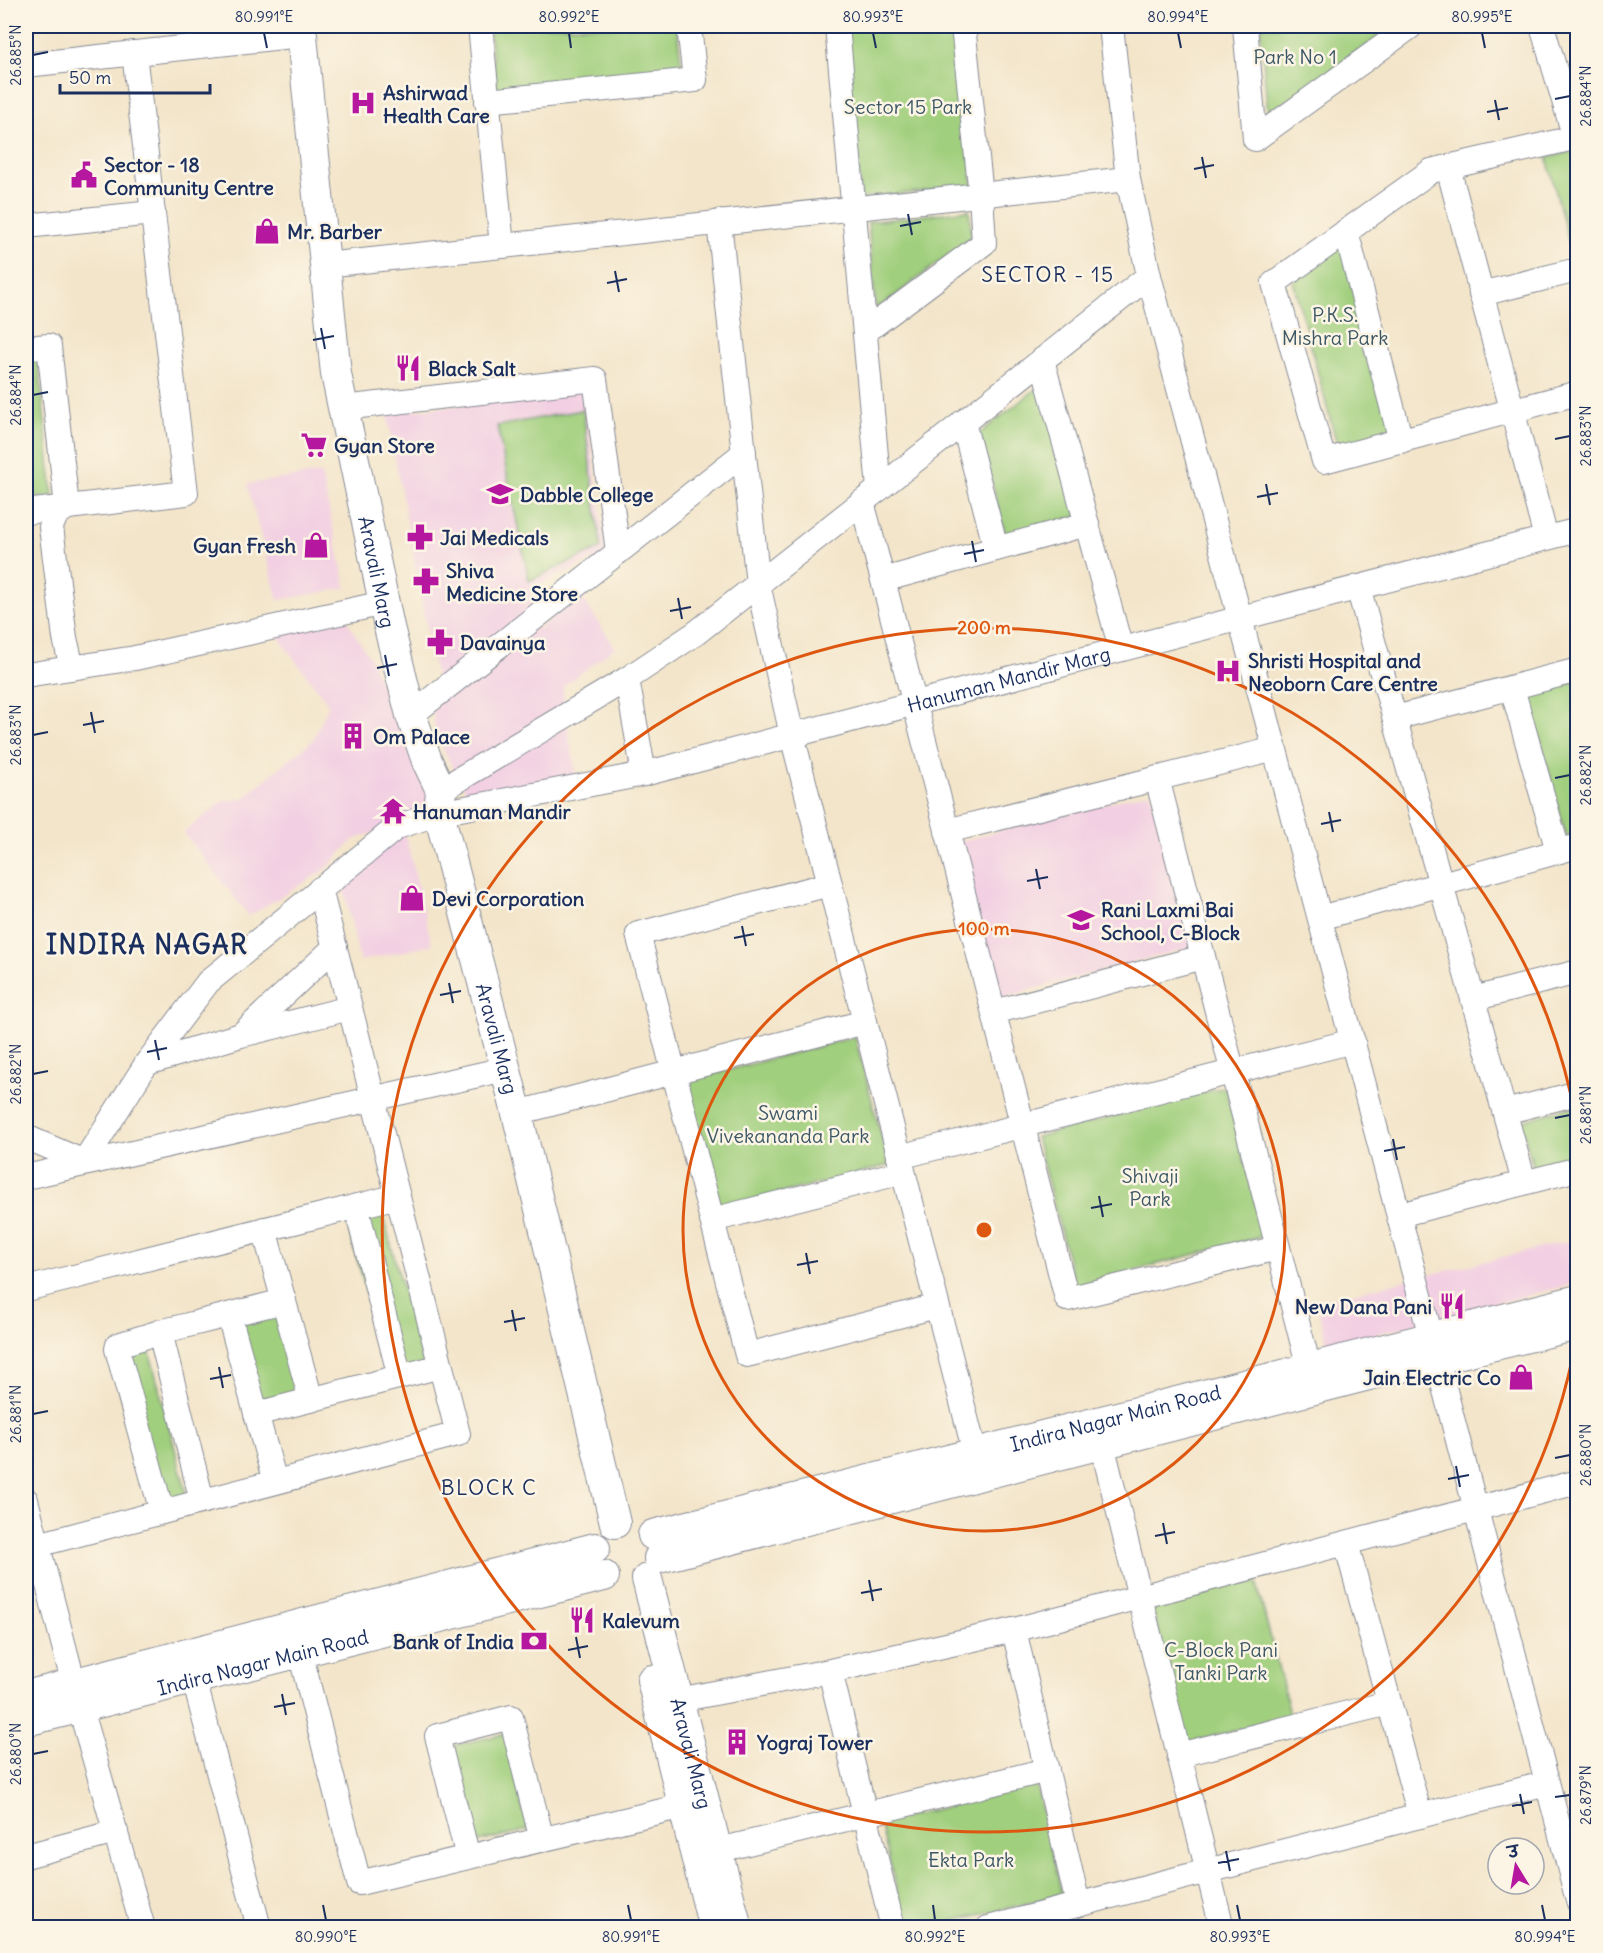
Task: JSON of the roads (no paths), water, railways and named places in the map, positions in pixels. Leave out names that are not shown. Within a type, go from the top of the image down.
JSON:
[{"type":"street","points":[[480,26],[502,246]]},
{"type":"street","points":[[487,101],[695,80],[689,26]]},
{"type":"street","points":[[837,26],[866,331],[870,495],[883,580],[1067,1299],[1278,1248]]},
{"type":"street","points":[[866,331],[984,243],[963,26]]},
{"type":"street","points":[[1111,26],[1128,179],[1149,276],[1399,1215],[1578,1901]]},
{"type":"street","points":[[1245,26],[1255,139],[1409,26]]},
{"type":"street","points":[[1542,26],[1576,137],[1431,171],[1274,283],[1324,461],[1578,393]]},
{"type":"street","points":[[26,64],[134,53],[301,30]]},
{"type":"street","name":"Aravali Marg","points":[[301,30],[336,374],[384,603],[411,715],[440,801],[615,1523]]},
{"type":"street","points":[[26,512],[186,493],[134,53]]},
{"type":"street","points":[[1448,167],[1546,538]]},
{"type":"street","points":[[326,265],[1128,179]]},
{"type":"street","points":[[26,226],[153,213]]},
{"type":"street","points":[[719,222],[758,584],[792,735],[978,1464]]},
{"type":"street","points":[[1346,231],[1401,441]]},
{"type":"street","points":[[1481,294],[1569,273]]},
{"type":"street","points":[[84,1162],[147,1063],[208,981],[397,827],[627,680],[696,633],[1149,276]]},
{"type":"street","points":[[26,348],[49,346],[67,507]]},
{"type":"street","points":[[1042,360],[1121,650]]},
{"type":"street","points":[[343,408],[595,379],[618,552]]},
{"type":"street","points":[[963,422],[996,549]]},
{"type":"street","points":[[411,715],[744,453]]},
{"type":"street","points":[[67,507],[56,515],[51,527],[65,638],[72,668]]},
{"type":"street","points":[[883,580],[1087,524]]},
{"type":"street","name":"Hanuman Mandir Marg","points":[[440,801],[644,774],[1578,530]]},
{"type":"street","points":[[1358,587],[1524,1182]]},
{"type":"street","points":[[26,675],[135,658],[384,603]]},
{"type":"street","points":[[1395,718],[1578,670]]},
{"type":"street","points":[[627,680],[644,774]]},
{"type":"street","points":[[1320,918],[1568,849],[1512,688]]},
{"type":"street","points":[[948,831],[1275,748]]},
{"type":"street","points":[[1157,778],[1309,1368]]},
{"type":"street","points":[[830,884],[638,934],[747,1355],[937,1306]]},
{"type":"street","points":[[32,1546],[458,1434],[320,889]]},
{"type":"street","points":[[241,1035],[335,947]]},
{"type":"street","points":[[994,1012],[1203,957]]},
{"type":"street","points":[[1473,999],[1578,972]]},
{"type":"street","points":[[147,1063],[241,1035],[350,1008]]},
{"type":"street","points":[[517,1113],[865,1022]]},
{"type":"street","points":[[712,1220],[1023,1125],[1353,1041]]},
{"type":"street","points":[[26,1177],[84,1162],[505,1069]]},
{"type":"street","points":[[1505,1112],[1578,1093]]},
{"type":"street","points":[[26,1137],[84,1162]]},
{"type":"street","points":[[1399,1215],[1578,1169]]},
{"type":"street","points":[[26,1289],[398,1196]]},
{"type":"street","points":[[356,1206],[400,1377]]},
{"type":"street","points":[[264,1229],[311,1400]]},
{"type":"street","name":"Indira Nagar Main Road","points":[[978,1464],[1101,1444],[1434,1348],[1578,1300]]},
{"type":"street","points":[[162,1512],[117,1349],[118,1345],[160,1332],[284,1301]]},
{"type":"street","points":[[229,1315],[275,1482]]},
{"type":"street","name":"Indira Nagar Main Road","points":[[26,1696],[76,1696],[194,1679],[638,1567],[978,1464],[1309,1368],[1578,1325]]},
{"type":"street","points":[[160,1332],[202,1501]]},
{"type":"street","points":[[256,1414],[441,1366]]},
{"type":"street","points":[[1101,1444],[1222,1928]]},
{"type":"street","points":[[678,1700],[830,1671],[1014,1630],[1578,1482]]},
{"type":"street","points":[[27,1508],[32,1546],[143,1928]]},
{"type":"street","points":[[626,1521],[639,1523],[649,1530],[638,1567],[597,1566],[595,1548],[604,1531],[615,1523],[626,1521]]},
{"type":"street","points":[[1346,1543],[1420,1816]]},
{"type":"street","name":"Indira Nagar Main Road","points":[[26,1721],[76,1696],[595,1548]]},
{"type":"street","name":"Aravali Marg","points":[[638,1567],[678,1700],[694,1804]]},
{"type":"street","name":"Aravali Marg","points":[[638,1567],[706,1853],[714,1928]]},
{"type":"street","points":[[1014,1630],[1078,1904]]},
{"type":"street","points":[[300,1652],[359,1883],[694,1804]]},
{"type":"street","points":[[830,1671],[893,1928]]},
{"type":"street","points":[[194,1679],[259,1928]]},
{"type":"street","points":[[1179,1755],[1389,1703]]},
{"type":"street","points":[[468,1857],[436,1736],[511,1717],[542,1840]]},
{"type":"street","points":[[706,1853],[1047,1770]]},
{"type":"street","points":[[988,1928],[1547,1783]]},
{"type":"street","points":[[26,1857],[116,1832]]},
{"type":"street","name":"Aravali Marg","points":[[706,1853],[737,1928]]},
{"type":"place","name":"Ashirwad Health Care","points":[[363,103]]},
{"type":"place","name":"Sector - 18 Community Centre","points":[[84,175]]},
{"type":"place","name":"Mr. Barber","points":[[267,231]]},
{"type":"place","name":"Black Salt","points":[[408,368]]},
{"type":"place","name":"Gyan Store","points":[[314,445]]},
{"type":"place","name":"Dabble College","points":[[500,494]]},
{"type":"place","name":"Jai Medicals","points":[[420,537]]},
{"type":"place","name":"Gyan Fresh","points":[[316,545]]},
{"type":"place","name":"Shiva Medicine Store","points":[[426,581]]},
{"type":"place","name":"Davainya","points":[[440,642]]},
{"type":"place","name":"Shristi Hospital and Neoborn Care Centre","points":[[1228,671]]},
{"type":"place","name":"Om Palace","points":[[353,736]]},
{"type":"place","name":"Hanuman Mandir","points":[[393,811]]},
{"type":"place","name":"Devi Corporation","points":[[412,898]]},
{"type":"place","name":"Rani Laxmi Bai School, C-Block","points":[[1081,920]]},
{"type":"place","name":"New Dana Pani","points":[[1452,1306]]},
{"type":"place","name":"Jain Electric Co","points":[[1521,1377]]},
{"type":"place","name":"Kalevum","points":[[582,1620]]},
{"type":"place","name":"Bank of India","points":[[534,1641]]},
{"type":"place","name":"Yograj Tower","points":[[737,1742]]},
{"type":"district","name":"SECTOR - 15","points":[[1048,274]]},
{"type":"district","name":"INDIRA NAGAR","points":[[147,944]]},
{"type":"district","name":"BLOCK C","points":[[489,1487]]},
{"type":"park label","name":"Park No 1","points":[[1295,56]]},
{"type":"park label","name":"Sector 15 Park","points":[[908,106]]},
{"type":"park label","name":"P.K.S. Mishra Park","points":[[1335,326]]},
{"type":"park label","name":"Swami Vivekananda Park","points":[[788,1124]]},
{"type":"park label","name":"Shivaji Park","points":[[1150,1186]]},
{"type":"park label","name":"C-Block Pani Tanki Park","points":[[1221,1660]]},
{"type":"park label","name":"Ekta Park","points":[[971,1859]]}]
